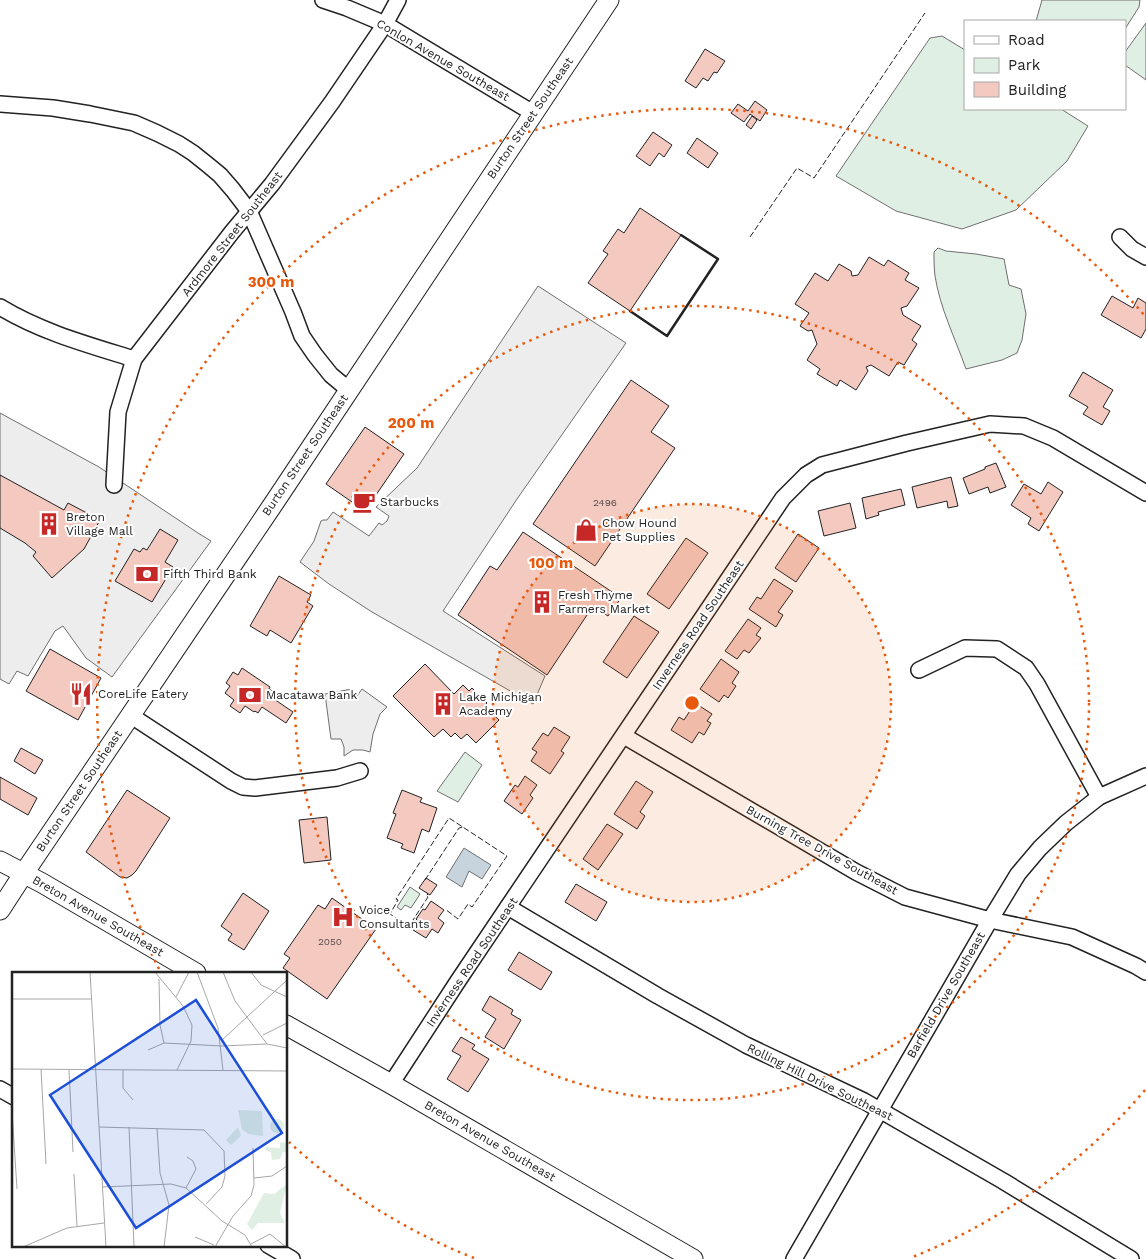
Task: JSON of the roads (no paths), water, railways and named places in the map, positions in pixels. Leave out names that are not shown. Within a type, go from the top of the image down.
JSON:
[{"type":"main road","name":"Burton Street Southeast","points":[[0,910],[350,390],[609,0]]},
{"type":"main road","name":"Breton Avenue Southeast","points":[[0,861],[194,972]]},
{"type":"main road","name":"Breton Avenue Southeast","points":[[288,1026],[693,1259]]},
{"type":"street","name":"Conlon Avenue Southeast","points":[[322,0],[347,4],[385,24],[533,113]]},
{"type":"street","name":"Ardmore Street Southeast","points":[[114,485],[118,412],[134,359],[232,232],[272,184],[385,24],[398,0]]},
{"type":"street","points":[[0,104],[53,108],[134,123],[157,132],[179,144],[208,165],[220,175],[249,211],[302,336],[331,375],[350,390]]},
{"type":"street","points":[[1120,238],[1132,249],[1146,257]]},
{"type":"street","points":[[0,307],[13,315],[74,340],[134,359]]},
{"type":"street","name":"Inverness Road Southeast","points":[[391,1084],[783,498],[806,475],[822,465],[990,424],[1024,426],[1053,438],[1146,493]]},
{"type":"street","points":[[918,670],[965,648],[996,649],[1026,668],[1037,684],[1099,797]]},
{"type":"street","points":[[130,715],[226,778],[249,788],[337,778],[360,771]]},
{"type":"street","name":"Burning Tree Drive Southeast","points":[[624,736],[856,872],[905,897],[990,920],[1072,938],[1146,972]]},
{"type":"street","name":"Barfield Drive Southeast","points":[[794,1259],[1018,874],[1040,848],[1066,823],[1099,797],[1146,776]]},
{"type":"street","name":"Rolling Hill Drive Southeast","points":[[508,907],[658,996],[746,1045],[880,1110],[1003,1181],[1131,1259]]},
{"type":"street","points":[[0,1090],[12,1096]]},
{"type":"street","points":[[270,1246],[292,1259]]},
{"type":"place","name":"Starbucks","points":[[364,502]]},
{"type":"place","name":"Breton Village Mall","points":[[49,524]]},
{"type":"place","name":"Chow Hound Pet Supplies","points":[[586,530]]},
{"type":"place","name":"Fifth Third Bank","points":[[147,574]]},
{"type":"place","name":"Fresh Thyme Farmers Market","points":[[542,602]]},
{"type":"place","name":"CoreLife Eatery","points":[[81,694]]},
{"type":"place","name":"Macatawa Bank","points":[[250,695]]},
{"type":"place","name":"Lake Michigan Academy","points":[[443,704]]},
{"type":"place","name":"Voice Consultants","points":[[343,917]]}]
